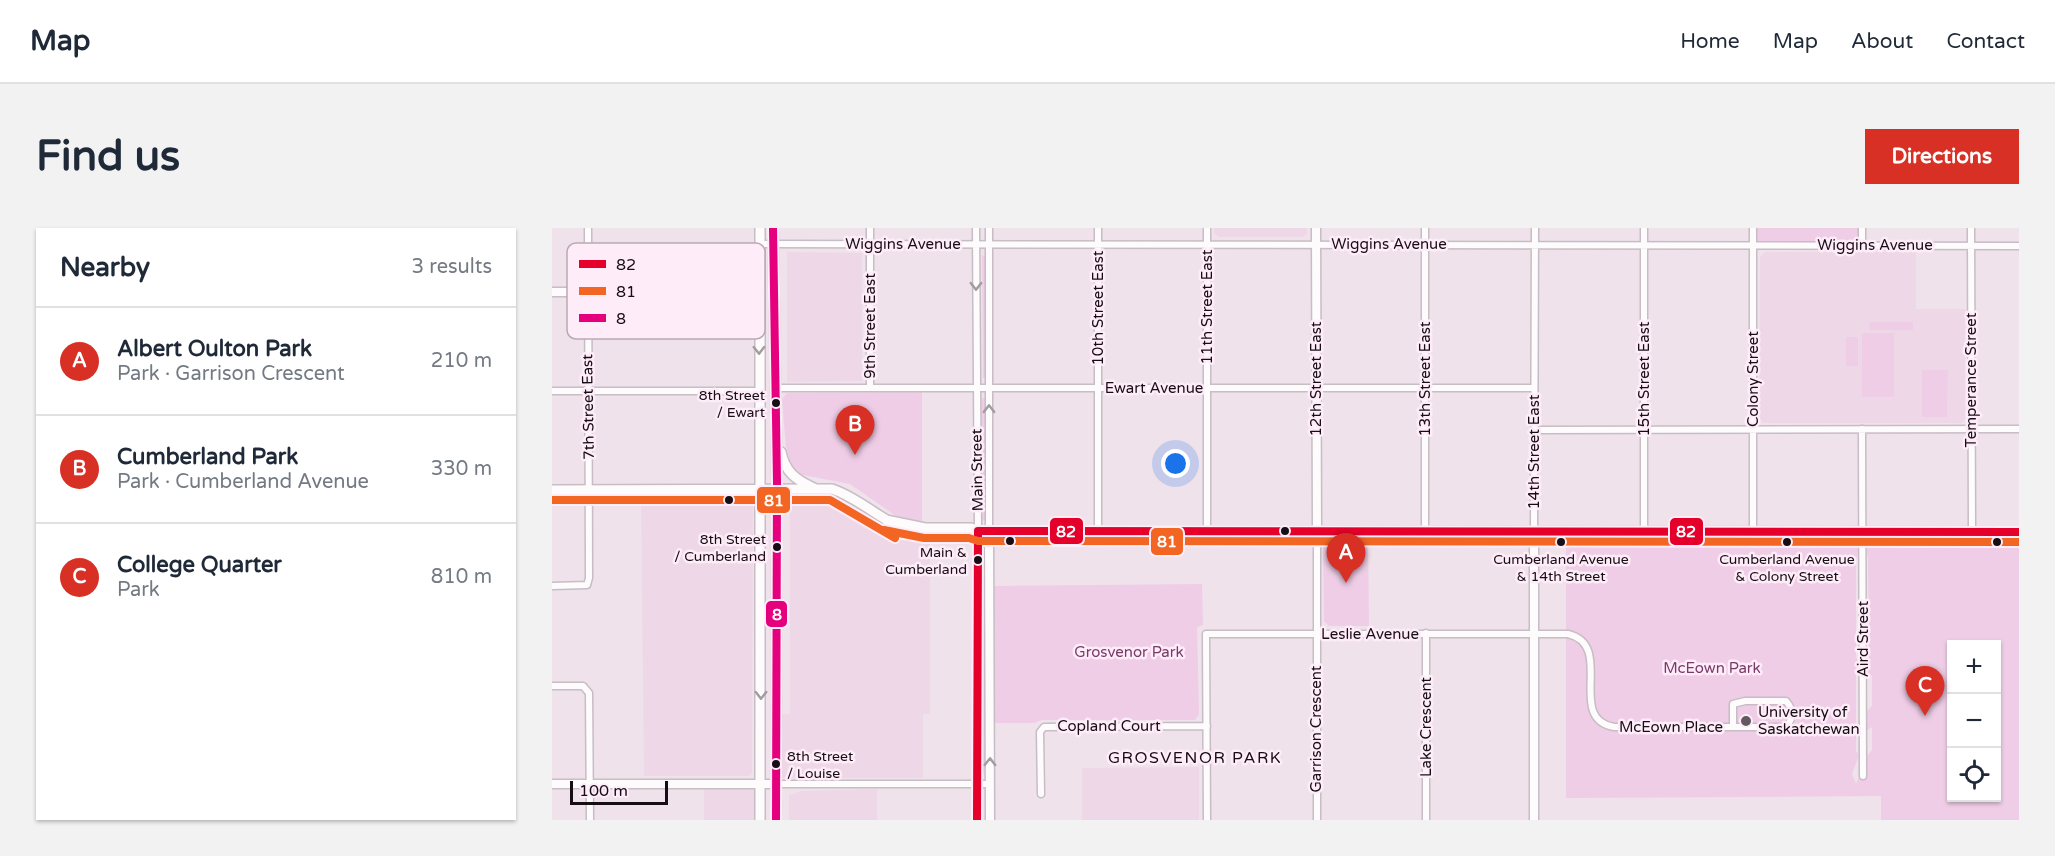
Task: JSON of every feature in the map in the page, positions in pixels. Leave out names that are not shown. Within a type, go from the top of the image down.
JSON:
[{"type":"main road","points":[[773,228],[774,388],[777,433],[776,820]]},
{"type":"main road","points":[[759,339],[760,820]]},
{"type":"main road","points":[[777,433],[788,471],[799,481],[816,489]]},
{"type":"main road","points":[[552,490],[832,489],[845,494],[886,520],[925,528],[971,528],[978,531],[1863,530],[2019,532]]},
{"type":"main road","points":[[761,666],[770,681],[776,725]]},
{"type":"street","name":"9th Street East","points":[[870,228],[870,388]]},
{"type":"street","name":"Main Street","points":[[976,228],[977,820]]},
{"type":"street","name":"Main Street","points":[[989,228],[990,820]]},
{"type":"street","name":"10th Street East","points":[[1098,228],[1098,531]]},
{"type":"street","name":"11th Street East","points":[[1207,228],[1208,531]]},
{"type":"street","name":"12th Street East","points":[[1316,228],[1317,531]]},
{"type":"street","name":"13th Street East","points":[[1425,228],[1425,531]]},
{"type":"street","name":"14th Street East","points":[[1534,820],[1535,228]]},
{"type":"street","name":"15th Street East","points":[[1644,228],[1644,530]]},
{"type":"street","name":"Colony Street","points":[[1753,228],[1753,531]]},
{"type":"street","points":[[1862,228],[1862,244]]},
{"type":"street","name":"Temperance Street","points":[[1971,228],[1972,532]]},
{"type":"street","name":"Wiggins Avenue","points":[[765,244],[2019,246]]},
{"type":"street","name":"7th Street East","points":[[552,586],[586,585],[589,578],[588,339]]},
{"type":"street","name":"Ewart Avenue","points":[[774,388],[1534,388]]},
{"type":"street","points":[[552,391],[760,391]]},
{"type":"street","name":"Aird Street","points":[[1862,429],[1863,776]]},
{"type":"street","points":[[1535,430],[2019,429]]},
{"type":"street","name":"Garrison Crescent","points":[[1317,531],[1317,820]]},
{"type":"street","name":"Lake Crescent","points":[[1426,633],[1426,820]]},
{"type":"street","name":"Leslie Avenue","points":[[1207,726],[1206,634],[1534,634]]},
{"type":"street","name":"McEown Place","points":[[1534,634],[1572,635],[1586,646],[1591,660],[1592,708],[1599,721],[1606,725],[1733,727],[1786,727],[1792,711],[1786,701],[1733,704],[1733,727]]},
{"type":"street","points":[[552,686],[583,686],[590,693],[590,820]]},
{"type":"street","points":[[1207,726],[1207,820]]},
{"type":"street","name":"Copland Court","points":[[1041,794],[1040,732],[1044,728],[1207,726]]},
{"type":"street","points":[[552,784],[990,784]]},
{"type":"shaded area","points":[[1214,228],[1307,228],[1307,234],[1303,237],[1219,237],[1214,233]]},
{"type":"shaded area","points":[[787,252],[862,253],[862,381],[787,382]]},
{"type":"shaded area","points":[[1765,252],[1916,252],[1916,309],[1965,309],[1965,419],[1962,423],[1763,423],[1759,420],[1760,257]]},
{"type":"shaded area","points":[[641,494],[753,495],[752,773],[749,776],[644,776]]},
{"type":"shaded area","points":[[790,499],[839,499],[906,538],[930,538],[930,714],[923,714],[923,778],[782,778],[782,714],[790,714]]},
{"type":"shaded area","points":[[1199,767],[1199,820],[1082,820],[1082,768]]},
{"type":"shaded area","points":[[704,784],[760,784],[760,820],[704,820]]},
{"type":"shaded area","points":[[877,789],[877,820],[789,820],[789,795],[801,791]]},
{"type":"green space","points":[[1753,228],[1862,228],[1862,245],[1753,244]]},
{"type":"green space","points":[[982,255],[986,257],[986,376],[983,378]]},
{"type":"green space","points":[[1870,322],[1913,322],[1913,330],[1869,330]]},
{"type":"green space","points":[[1862,333],[1894,333],[1894,397],[1862,397]]},
{"type":"green space","points":[[1846,337],[1858,337],[1858,366],[1846,366]]},
{"type":"green space","points":[[1922,370],[1948,370],[1947,417],[1922,417]]},
{"type":"green space","points":[[922,392],[922,522],[896,516],[850,484],[798,474],[790,462],[786,447],[782,399],[787,393]]},
{"type":"green space","points":[[982,398],[986,399],[986,520],[982,521]]},
{"type":"green space","name":"McEown Park","points":[[1874,537],[2019,541],[2019,820],[1881,820],[1881,796],[1566,798],[1566,539],[1849,538],[1856,541],[1859,548],[1856,561],[1856,657],[1858,661],[1856,751],[1859,755],[1852,774],[1856,784],[1867,756],[1872,750],[1872,727],[1866,731],[1866,712],[1872,706],[1872,675],[1866,679],[1866,658],[1869,647],[1868,557],[1865,546],[1867,539]]},
{"type":"green space","points":[[1326,539],[1368,539],[1369,626],[1329,626],[1324,621],[1323,544]]},
{"type":"green space","points":[[985,541],[987,773],[982,773],[980,542]]},
{"type":"green space","name":"Grosvenor Park","points":[[1202,584],[1203,625],[1197,627],[1199,714],[1195,720],[1042,720],[1034,723],[995,723],[994,586]]},
{"type":"transit line","name":"8","points":[[773,228],[777,481],[776,820]]},
{"type":"transit line","name":"81","points":[[552,500],[830,500],[895,538]]},
{"type":"transit line","name":"81","points":[[884,530],[924,538],[969,538],[978,541],[2019,542]]},
{"type":"transit line","name":"82","points":[[977,820],[978,531],[2019,532]]},
{"type":"place","name":"8th Street / Ewart","points":[[776,403]]},
{"type":"place","name":"Cumberland Park","points":[[855,455]]},
{"type":"place","name":"Cumberland Avenue & 14th Street","points":[[1561,542]]},
{"type":"place","name":"Cumberland Avenue & Colony Street","points":[[1787,542]]},
{"type":"place","name":"8th Street / Cumberland","points":[[777,547]]},
{"type":"place","name":"Main & Cumberland","points":[[978,560]]},
{"type":"place","name":"Albert Oulton Park","points":[[1346,583]]},
{"type":"place","name":"College Quarter","points":[[1925,716]]},
{"type":"place","name":"University of Saskatchewan","points":[[1746,721]]},
{"type":"place","name":"8th Street / Louise","points":[[776,764]]},
{"type":"district","name":"GROSVENOR PARK","points":[[1195,758]]}]
